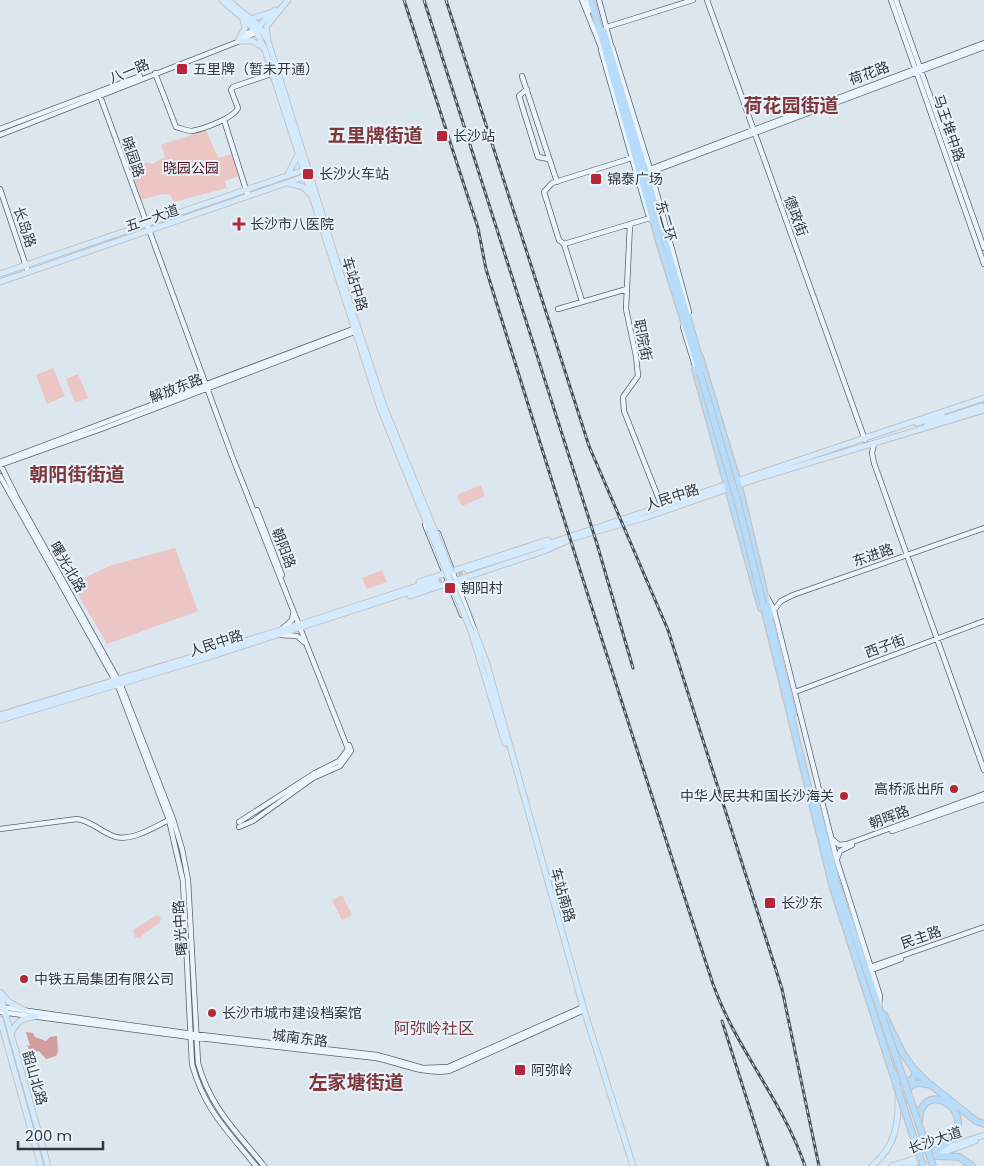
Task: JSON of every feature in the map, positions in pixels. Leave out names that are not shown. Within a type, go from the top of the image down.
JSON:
[{"type":"highway","name":"东二环","points":[[588,1],[606,47],[702,370]]},
{"type":"highway","name":"东二环","points":[[611,65],[641,156],[692,341]]},
{"type":"highway","points":[[692,341],[695,366],[769,625],[838,887],[869,968],[880,1008],[933,1166]]},
{"type":"highway","points":[[702,370],[739,484],[769,625],[833,888],[875,1014],[922,1166]]},
{"type":"highway","points":[[702,370],[765,601]]},
{"type":"highway","points":[[884,1019],[913,1068],[966,1114],[984,1124]]},
{"type":"highway","points":[[892,1071],[897,1078],[908,1082],[915,1078],[913,1068]]},
{"type":"highway","points":[[902,1105],[910,1086],[920,1083],[931,1085]]},
{"type":"highway","points":[[919,1128],[920,1111],[927,1102],[932,1100],[943,1101],[955,1113],[958,1123],[956,1134],[936,1154]]},
{"type":"highway","points":[[936,1154],[959,1157],[972,1166]]},
{"type":"main road","points":[[222,0],[243,19],[260,29]]},
{"type":"main road","points":[[228,0],[260,29]]},
{"type":"main road","points":[[260,29],[283,0]]},
{"type":"main road","points":[[260,29],[288,0]]},
{"type":"main road","points":[[251,19],[274,11]]},
{"type":"main road","points":[[243,19],[245,28],[239,40],[252,41],[265,50]]},
{"type":"main road","name":"车站中路","points":[[260,29],[268,41],[355,331]]},
{"type":"main road","name":"车站中路","points":[[260,29],[265,50],[306,169]]},
{"type":"main road","points":[[299,153],[286,180],[303,187],[313,197]]},
{"type":"main road","name":"五一大道","points":[[286,180],[306,169]]},
{"type":"main road","name":"车站中路","points":[[308,176],[380,408],[473,631]]},
{"type":"main road","name":"五一大道","points":[[0,274],[286,180],[308,176]]},
{"type":"main road","name":"五一大道","points":[[0,282],[151,230],[247,193]]},
{"type":"main road","name":"人民中路","points":[[739,484],[874,443],[879,438],[924,417],[983,404]]},
{"type":"main road","name":"人民中路","points":[[571,537],[598,533],[865,440],[879,438],[983,404]]},
{"type":"main road","name":"人民中路","points":[[468,571],[662,507],[730,488]]},
{"type":"main road","points":[[345,612],[444,573],[538,542],[571,537]]},
{"type":"main road","points":[[345,612],[458,581],[544,551],[571,537]]},
{"type":"main road","name":"人民中路","points":[[0,720],[436,582]]},
{"type":"main road","name":"车站南路","points":[[473,631],[582,1009],[632,1166]]},
{"type":"main road","name":"人民中路","points":[[0,715],[118,683]]},
{"type":"main road","points":[[0,994],[9,1002],[24,1010]]},
{"type":"main road","name":"韶山北路","points":[[0,994],[2,1010],[11,1035],[48,1166]]},
{"type":"main road","points":[[11,1035],[14,1026],[22,1019],[35,1016]]},
{"type":"main road","name":"韶山北路","points":[[0,1020],[42,1166]]},
{"type":"main road","points":[[872,1166],[886,1152],[897,1129],[899,1115],[898,1090]]},
{"type":"main road","points":[[907,1166],[984,1136]]},
{"type":"main road","name":"长沙大道","points":[[892,1166],[936,1154]]},
{"type":"street","points":[[599,0],[607,27],[606,47],[632,158],[695,366]]},
{"type":"street","points":[[607,27],[693,0]]},
{"type":"street","name":"德政街","points":[[707,0],[865,440]]},
{"type":"street","name":"马王堆中路","points":[[891,0],[984,248]]},
{"type":"street","name":"马王堆中路","points":[[896,0],[984,264]]},
{"type":"street","points":[[588,1],[591,19],[606,47],[651,170],[702,370]]},
{"type":"street","name":"八一路","points":[[0,135],[239,40],[260,29]]},
{"type":"street","name":"八一路","points":[[0,129],[239,40]]},
{"type":"street","name":"荷花路","points":[[651,170],[984,43]]},
{"type":"street","name":"荷花路","points":[[918,69],[984,47]]},
{"type":"street","points":[[155,72],[176,127],[190,131],[224,120],[237,110],[233,87],[274,73]]},
{"type":"street","points":[[522,76],[557,182]]},
{"type":"street","points":[[526,89],[518,96],[538,158],[549,159]]},
{"type":"street","name":"晓园路","points":[[100,96],[148,224]]},
{"type":"street","points":[[224,120],[247,193]]},
{"type":"street","points":[[641,156],[647,160]]},
{"type":"street","points":[[582,301],[564,244],[559,240],[544,192],[557,182],[632,158]]},
{"type":"street","points":[[649,186],[654,181]]},
{"type":"street","name":"长岛路","points":[[0,190],[28,272]]},
{"type":"street","points":[[564,244],[650,218]]},
{"type":"street","name":"朝阳路","points":[[148,224],[234,455],[351,751],[340,766],[313,778],[253,821],[239,825],[315,773],[339,761],[348,749],[232,456],[208,386]]},
{"type":"street","name":"职院街","points":[[630,224],[626,309],[636,356],[638,376],[623,396],[624,411],[662,507]]},
{"type":"street","points":[[558,309],[627,289]]},
{"type":"street","name":"解放东路","points":[[0,464],[355,331]]},
{"type":"street","points":[[874,443],[872,453],[874,463],[984,770]]},
{"type":"street","name":"曙光北路","points":[[0,464],[118,683]]},
{"type":"street","name":"曙光北路","points":[[0,476],[118,683]]},
{"type":"street","points":[[426,516],[436,528],[454,570],[476,641]]},
{"type":"street","points":[[426,516],[427,533],[448,584],[476,641]]},
{"type":"street","name":"东进路","points":[[774,610],[781,601],[793,595],[984,528]]},
{"type":"street","points":[[765,601],[774,610],[837,861],[869,968]]},
{"type":"street","points":[[280,632],[292,620],[293,610]]},
{"type":"street","name":"西子街","points":[[794,692],[984,621]]},
{"type":"street","points":[[280,632],[297,636],[306,645]]},
{"type":"street","name":"曙光中路","points":[[118,683],[169,820],[183,881],[192,1064],[198,1086],[209,1108],[256,1166]]},
{"type":"street","name":"曙光中路","points":[[118,683],[182,848],[188,880],[196,1036],[200,1070],[204,1084],[214,1105],[264,1166]]},
{"type":"street","name":"朝晖路","points":[[832,839],[838,845],[847,844],[984,794]]},
{"type":"street","name":"朝晖路","points":[[837,861],[840,851],[849,846],[984,799]]},
{"type":"street","points":[[0,829],[77,818],[86,820],[114,836],[122,838],[130,837],[169,820]]},
{"type":"street","name":"民主路","points":[[869,968],[984,928]]},
{"type":"street","name":"城南东路","points":[[2,1010],[24,1010],[196,1036],[376,1054],[423,1068],[438,1068],[448,1067],[582,1009]]},
{"type":"street","name":"城南东路","points":[[2,1010],[35,1016],[190,1035]]},
{"type":"green space","name":"晓园公园","points":[[206,130],[218,158],[235,153],[242,175],[225,181],[227,188],[174,202],[170,195],[162,194],[140,200],[129,170],[147,162],[152,164],[165,157],[161,145]]},
{"type":"green space","points":[[53,368],[65,396],[47,404],[36,375]]},
{"type":"green space","points":[[78,374],[88,398],[75,403],[66,379]]},
{"type":"green space","points":[[481,485],[485,496],[462,506],[457,495]]},
{"type":"green space","points":[[175,548],[198,611],[107,644],[72,584],[109,566]]},
{"type":"green space","points":[[382,570],[387,582],[367,589],[362,578]]},
{"type":"green space","points":[[342,895],[352,915],[342,920],[332,900]]},
{"type":"green space","points":[[157,915],[161,918],[160,922],[139,938],[135,937],[133,930]]},
{"type":"shaded area","points":[[26,1032],[33,1033],[35,1037],[46,1041],[50,1037],[57,1036],[58,1052],[56,1056],[46,1059],[39,1051],[31,1054],[27,1045],[30,1046]]},
{"type":"tunnel","points":[[980,402],[984,401]]},
{"type":"tunnel","points":[[436,580],[464,571]]},
{"type":"tunnel","points":[[437,583],[468,573]]},
{"type":"railway","points":[[404,0],[478,228],[486,269],[570,538],[713,984],[734,1031],[785,1119],[805,1166]]},
{"type":"railway","points":[[424,0],[597,544],[633,668]]},
{"type":"railway","points":[[446,0],[589,446],[668,630],[782,989],[819,1166]]},
{"type":"railway","points":[[722,1021],[768,1166]]},
{"type":"place","name":"五里牌（暂未开通）","points":[[182,69]]},
{"type":"place","name":"长沙站","points":[[442,136]]},
{"type":"place","name":"长沙火车站","points":[[308,174]]},
{"type":"place","name":"锦泰广场","points":[[596,179]]},
{"type":"place","name":"长沙市八医院","points":[[239,224]]},
{"type":"place","name":"朝阳村","points":[[450,588]]},
{"type":"place","name":"高桥派出所","points":[[954,789]]},
{"type":"place","name":"中华人民共和国长沙海关","points":[[844,796]]},
{"type":"place","name":"长沙东","points":[[770,903]]},
{"type":"place","name":"中铁五局集团有限公司","points":[[24,979]]},
{"type":"place","name":"长沙市城市建设档案馆","points":[[212,1013]]},
{"type":"place","name":"阿弥岭","points":[[520,1070]]},
{"type":"district","name":"荷花园街道","points":[[791,105]]},
{"type":"district","name":"五里牌街道","points":[[375,135]]},
{"type":"district","name":"朝阳街街道","points":[[77,474]]},
{"type":"district","name":"阿弥岭社区","points":[[434,1028]]},
{"type":"district","name":"左家塘街道","points":[[356,1082]]}]
